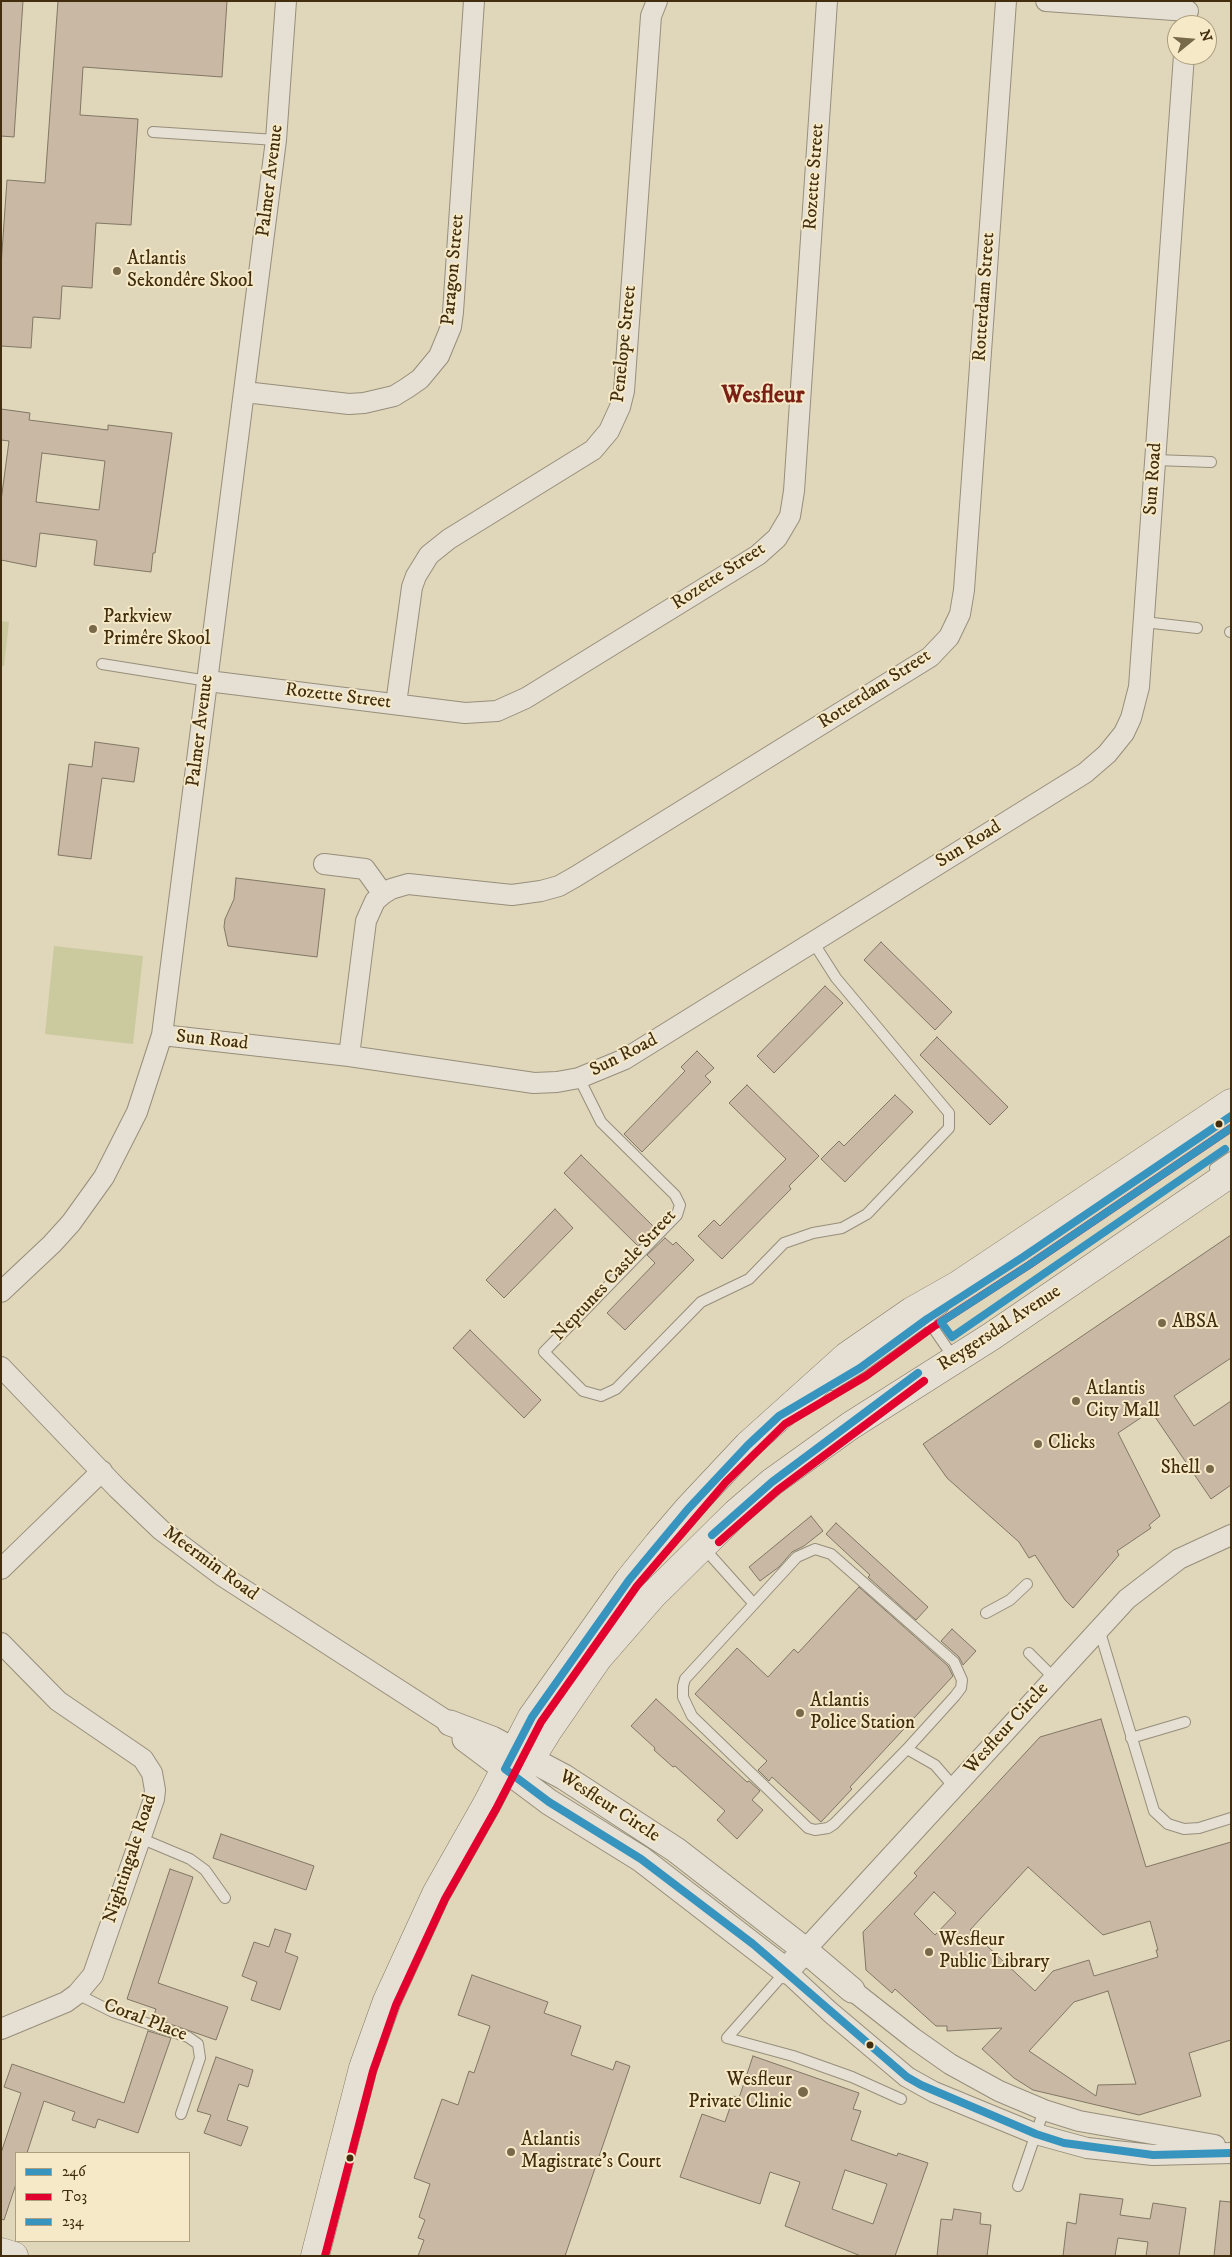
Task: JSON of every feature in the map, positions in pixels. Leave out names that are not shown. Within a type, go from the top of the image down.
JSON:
[{"type":"main road","name":"Reygersdal Avenue","points":[[517,1764],[532,1717],[646,1558],[718,1475],[779,1416],[847,1356],[884,1329],[958,1286],[1231,1103]]},
{"type":"main road","name":"Reygersdal Avenue","points":[[315,2256],[363,2068],[387,2001],[436,1894],[492,1795],[548,1729],[598,1658],[652,1596],[702,1544],[772,1482],[850,1426],[992,1336],[1231,1173]]},
{"type":"main road","points":[[1,2252],[14,2256]]},
{"type":"street","name":"Palmer Avenue","points":[[1,1292],[52,1244],[71,1223],[104,1177],[137,1112],[162,1035],[276,140],[286,1]]},
{"type":"street","name":"Paragon Street","points":[[244,392],[349,404],[372,402],[394,396],[407,388],[430,368],[439,356],[451,327],[453,312],[474,1]]},
{"type":"street","name":"Penelope Street","points":[[396,704],[412,587],[429,555],[449,539],[593,450],[609,431],[620,408],[624,391],[651,16],[657,1]]},
{"type":"street","name":"Rozette Street","points":[[208,681],[466,713],[481,713],[512,706],[758,555],[777,538],[790,516],[794,491],[827,1]]},
{"type":"street","name":"Rotterdam Street","points":[[383,894],[391,889],[408,884],[512,895],[541,891],[559,886],[930,657],[948,637],[960,614],[964,590],[1006,1]]},
{"type":"street","points":[[1046,1],[1188,12]]},
{"type":"street","name":"Sun Road","points":[[162,1035],[350,1056],[534,1083],[557,1082],[579,1078],[625,1060],[1085,773],[1107,754],[1124,733],[1136,703],[1139,687],[1183,65]]},
{"type":"street","points":[[324,864],[365,869],[383,894],[372,906],[366,921],[350,1056]]},
{"type":"street","name":"Meermin Road","points":[[1,1367],[141,1511],[191,1554],[450,1723],[467,1741],[517,1764]]},
{"type":"street","points":[[1,1569],[102,1471]]},
{"type":"street","name":"Wesfleur Circle","points":[[786,1971],[1128,1599],[1160,1572],[1200,1548],[1231,1536]]},
{"type":"street","name":"Nightingale Road","points":[[1,1643],[58,1701],[137,1754],[148,1765],[152,1773],[155,1790],[98,1964],[93,1974],[77,1994],[54,2008],[1,2029]]},
{"type":"street","name":"Wesfleur Circle","points":[[517,1764],[564,1777],[676,1850],[805,1950],[912,2038],[950,2064],[998,2091],[1044,2110],[1079,2121],[1231,2148]]},
{"type":"street","name":"Wesfleur Circle","points":[[517,1764],[549,1802],[641,1859],[786,1971],[830,2012],[907,2077],[934,2092],[1036,2134],[1087,2148],[1153,2156],[1231,2153]]},
{"type":"lane","points":[[153,132],[276,140]]},
{"type":"lane","points":[[1155,460],[1211,462]]},
{"type":"lane","points":[[1144,622],[1197,628]]},
{"type":"lane","points":[[102,664],[208,681]]},
{"type":"lane","name":"Neptunes Castle Street","points":[[579,1078],[601,1122],[675,1195],[680,1205],[677,1215],[544,1352],[583,1391],[601,1396],[616,1389],[701,1302],[749,1278],[784,1243],[805,1235],[842,1228],[868,1214],[949,1128],[948,1113],[836,978],[813,942]]},
{"type":"lane","points":[[779,1416],[860,1368],[927,1318],[1031,1252],[1231,1116]]},
{"type":"lane","points":[[850,1426],[888,1394],[1231,1157]]},
{"type":"lane","points":[[927,1318],[949,1351]]},
{"type":"lane","points":[[702,1544],[754,1604]]},
{"type":"lane","points":[[815,1549],[822,1550],[831,1554],[954,1662],[962,1680],[961,1688],[908,1749],[834,1824],[822,1830],[808,1828],[692,1716],[683,1698],[685,1679],[797,1557],[815,1549]]},
{"type":"lane","points":[[986,1613],[1010,1600],[1027,1584]]},
{"type":"lane","points":[[1099,1629],[1150,1803],[1160,1819],[1176,1828],[1191,1829],[1231,1818]]},
{"type":"lane","points":[[1029,1653],[1054,1678]]},
{"type":"lane","points":[[1131,1738],[1184,1722]]},
{"type":"lane","points":[[908,1749],[935,1765],[954,1787]]},
{"type":"lane","points":[[140,1838],[190,1859],[216,1883],[225,1898]]},
{"type":"lane","name":"Wesfleur Circle","points":[[786,1971],[727,2038],[793,2056],[852,2077],[901,2099]]},
{"type":"lane","name":"Coral Place","points":[[77,1994],[113,2012],[188,2037],[198,2044],[200,2058],[181,2114]]},
{"type":"lane","points":[[1018,2186],[1044,2110]]},
{"type":"green space","points":[[1,621],[9,622],[4,666],[1,666]]},
{"type":"green space","points":[[54,946],[143,956],[133,1044],[45,1034]]},
{"type":"building","points":[[1,1],[23,1],[14,137],[1,136]]},
{"type":"building","points":[[58,1],[227,1],[222,77],[83,67],[80,115],[138,119],[131,225],[96,223],[92,288],[62,286],[60,319],[33,317],[31,348],[1,346],[1,266],[7,180],[45,183]]},
{"type":"building","points":[[1,409],[30,413],[29,420],[108,430],[108,425],[172,433],[151,572],[94,565],[97,541],[40,533],[36,567],[1,560],[1,501],[9,441],[1,440]],"holes":[[[42,453],[105,461],[99,510],[36,502]]]},
{"type":"building","points":[[95,742],[139,748],[134,782],[102,778],[91,859],[58,855],[69,764],[92,767]]},
{"type":"building","points":[[236,878],[325,889],[317,957],[228,946],[224,927],[225,919],[234,899]]},
{"type":"building","points":[[881,942],[952,1012],[935,1030],[864,960]]},
{"type":"building","points":[[825,986],[843,1003],[774,1073],[757,1056]]},
{"type":"building","points":[[937,1037],[1008,1107],[990,1125],[920,1055]]},
{"type":"building","points":[[697,1051],[714,1068],[705,1076],[711,1082],[642,1152],[624,1134],[685,1071],[681,1067]]},
{"type":"building","points":[[747,1085],[819,1156],[789,1186],[791,1189],[722,1259],[698,1236],[714,1220],[720,1226],[786,1159],[729,1103]]},
{"type":"building","points":[[895,1095],[913,1112],[845,1182],[821,1159],[839,1141],[844,1146]]},
{"type":"building","points":[[581,1155],[655,1228],[638,1246],[564,1173]]},
{"type":"building","points":[[555,1209],[573,1228],[504,1298],[486,1280]]},
{"type":"building","name":"Atlantis City Mall","points":[[1231,1235],[1231,1358],[1174,1396],[1194,1426],[1231,1401],[1231,1485],[1211,1499],[1151,1411],[1118,1433],[1160,1516],[1149,1525],[1151,1528],[1117,1551],[1119,1555],[1073,1608],[1065,1600],[1035,1555],[1029,1558],[1019,1542],[947,1478],[923,1444]]},
{"type":"building","points":[[665,1238],[673,1245],[676,1242],[694,1260],[625,1330],[607,1313],[655,1263],[647,1255]]},
{"type":"building","points":[[470,1330],[541,1400],[524,1418],[453,1348]]},
{"type":"building","points":[[811,1516],[823,1531],[804,1546],[792,1552],[779,1567],[760,1581],[749,1567]]},
{"type":"building","points":[[836,1523],[928,1607],[916,1620],[868,1577],[870,1575],[826,1534]]},
{"type":"building","name":"Atlantis Police Station","points":[[859,1587],[948,1666],[953,1676],[850,1787],[852,1789],[821,1822],[772,1777],[769,1781],[758,1770],[767,1761],[695,1694],[737,1648],[768,1677],[794,1649],[798,1653]]},
{"type":"building","points":[[952,1629],[976,1651],[963,1665],[959,1657],[941,1641]]},
{"type":"building","points":[[656,1699],[747,1782],[749,1781],[760,1791],[752,1800],[763,1810],[737,1839],[717,1820],[725,1811],[675,1766],[673,1767],[654,1750],[655,1748],[631,1726]]},
{"type":"building","points":[[1101,1719],[1146,1867],[1231,1842],[1231,2040],[1189,2053],[1201,2096],[1139,2115],[1033,2090],[1014,2078],[982,2049],[1002,2028],[947,2031],[947,2026],[936,2026],[895,1989],[892,1993],[866,1970],[863,1932],[917,1876],[914,1873],[1040,1737]],"holes":[[[1028,1867],[1103,1935],[1150,1921],[1158,1950],[1156,1950],[1158,1957],[1094,1976],[1089,1960],[1053,1971],[1035,1991],[970,1930]],[[934,1892],[956,1913],[935,1935],[914,1914]],[[1108,1991],[1136,2084],[1098,2085],[1096,2096],[1029,2051],[1074,2002]]]},
{"type":"building","points":[[221,1834],[314,1866],[306,1890],[213,1858]]},
{"type":"building","points":[[170,1869],[193,1877],[158,1983],[228,2007],[216,2040],[153,2018],[156,2009],[127,1999]]},
{"type":"building","points":[[275,1929],[291,1934],[285,1952],[298,1957],[280,2010],[251,2000],[257,1982],[242,1976],[254,1942],[269,1947]]},
{"type":"building","points":[[472,1975],[548,2002],[544,2013],[581,2026],[571,2055],[613,2070],[616,2061],[630,2066],[565,2256],[418,2256],[424,2240],[418,2238],[425,2220],[419,2217],[430,2184],[414,2178],[442,2099],[458,2105],[469,2071],[474,2073],[490,2026],[458,2015]]},
{"type":"building","points":[[148,2031],[171,2038],[138,2133],[98,2119],[95,2128],[72,2120],[75,2112],[44,2101],[27,2152],[15,2152],[15,2187],[4,2220],[1,2219],[1,2153],[21,2093],[4,2087],[12,2064],[124,2103]]},
{"type":"building","points":[[753,2056],[859,2093],[853,2109],[861,2111],[851,2140],[897,2156],[898,2153],[928,2163],[895,2256],[861,2256],[785,2226],[800,2182],[770,2172],[760,2204],[680,2177],[702,2114],[725,2122],[734,2096],[739,2098]],"holes":[[[845,2170],[887,2184],[873,2224],[832,2209]]]},
{"type":"building","points":[[216,2057],[253,2070],[248,2087],[239,2084],[227,2120],[248,2127],[241,2146],[204,2133],[211,2115],[197,2111]]},
{"type":"building","points":[[1080,2194],[1123,2199],[1120,2215],[1150,2219],[1153,2203],[1186,2208],[1179,2256],[1146,2256],[1148,2242],[1118,2238],[1115,2256],[1063,2256],[1067,2222],[1076,2224]]},
{"type":"building","points":[[1220,2201],[1231,2202],[1231,2256],[1214,2256]]},
{"type":"building","points":[[954,2209],[981,2213],[980,2224],[991,2225],[987,2256],[937,2256],[941,2219],[952,2220]]},
{"type":"transit line","name":"246","points":[[1231,1116],[1023,1257],[927,1319],[860,1368],[779,1416],[748,1445],[688,1509],[629,1580],[532,1717],[505,1769],[549,1802],[641,1859],[753,1944],[907,2077],[921,2085],[1036,2134],[1064,2143],[1153,2155],[1231,2153]]},
{"type":"transit line","name":"T03","points":[[325,2256],[373,2071],[396,2005],[445,1899],[496,1809],[541,1722],[637,1586],[726,1482],[785,1424],[866,1376],[933,1327],[1029,1265],[1231,1128]]},
{"type":"transit line","name":"234","points":[[1225,1149],[952,1337],[941,1322],[1029,1265],[1231,1128]]},
{"type":"transit line","name":"246","points":[[712,1535],[772,1482],[918,1373]]},
{"type":"transit line","name":"T03","points":[[719,1542],[778,1490],[924,1381]]},
{"type":"place","name":"Atlantis Sekondêre Skool","points":[[117,271]]},
{"type":"place","name":"Parkview Primêre Skool","points":[[93,629]]},
{"type":"place","name":"ABSA","points":[[1162,1323]]},
{"type":"place","name":"Atlantis City Mall","points":[[1076,1401]]},
{"type":"place","name":"Clicks","points":[[1038,1444]]},
{"type":"place","name":"Shell","points":[[1210,1469]]},
{"type":"place","name":"Atlantis Police Station","points":[[800,1713]]},
{"type":"place","name":"Wesfleur Public Library","points":[[929,1952]]},
{"type":"place","name":"Wesfleur Private Clinic","points":[[803,2092]]},
{"type":"place","name":"Atlantis Magistrate's Court","points":[[511,2152]]},
{"type":"district","name":"Wesfleur","points":[[763,397]]}]
